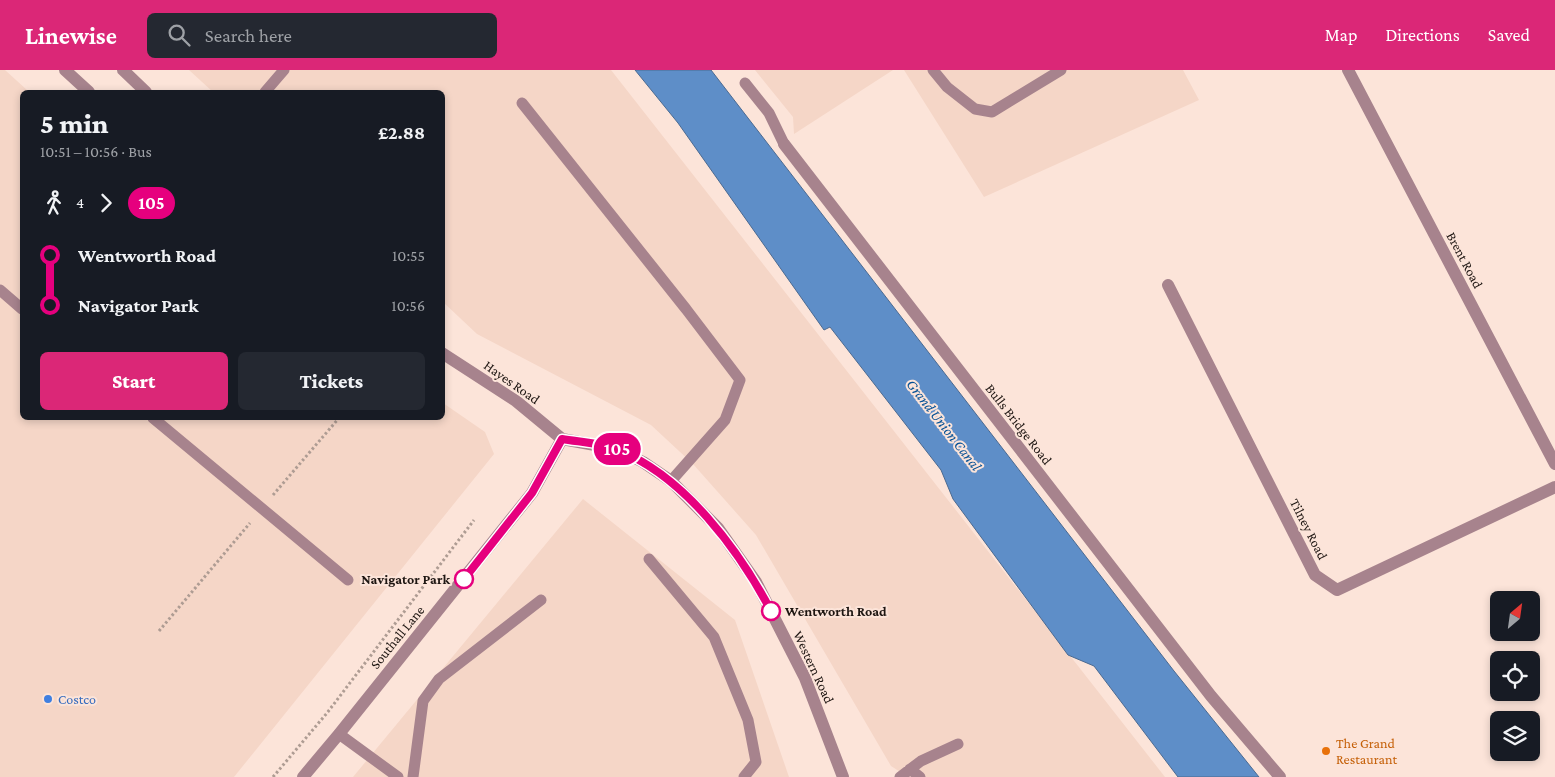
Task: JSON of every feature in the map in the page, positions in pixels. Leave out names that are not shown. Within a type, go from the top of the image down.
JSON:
[{"type":"street","points":[[65,70],[87,90]]},
{"type":"street","points":[[123,70],[144,90]]},
{"type":"street","name":"Brent Road","points":[[1348,70],[1555,464]]},
{"type":"street","name":"Bulls Bridge Road","points":[[784,144],[1205,688],[1280,777]]},
{"type":"street","name":"Tilney Road","points":[[1168,285],[1315,575],[1337,590],[1555,487]]},
{"type":"street","name":"Hayes Road","points":[[445,355],[516,401],[562,439]]},
{"type":"street","name":"Western Road","points":[[562,439],[617,449],[643,462],[671,481],[718,528],[756,582],[806,678],[843,777]]},
{"type":"street","name":"Southall Lane","points":[[303,777],[532,493],[562,439]]},
{"type":"lane","points":[[267,90],[284,70]]},
{"type":"lane","points":[[933,70],[947,87],[975,109],[992,112],[1061,70]]},
{"type":"lane","name":"Bulls Bridge Road","points":[[745,83],[769,113],[784,144]]},
{"type":"lane","points":[[522,103],[740,380],[725,420],[671,481]]},
{"type":"lane","points":[[0,290],[20,307]]},
{"type":"lane","points":[[155,420],[348,580]]},
{"type":"lane","points":[[649,560],[714,638],[748,720],[756,762],[744,777]]},
{"type":"lane","points":[[413,777],[423,702],[439,679],[541,600]]},
{"type":"lane","points":[[339,734],[398,777]]},
{"type":"lane","points":[[900,777],[921,761],[958,744]]},
{"type":"lane","points":[[910,769],[920,777]]},
{"type":"path","points":[[273,777],[327,713],[474,520]]},
{"type":"shaded area","points":[[0,70],[5,70],[27,90],[20,90],[20,420],[445,420],[445,404],[485,432],[494,454],[234,777],[0,777]]},
{"type":"shaded area","points":[[189,70],[611,70],[1165,777],[908,777],[891,766],[756,535],[693,464],[651,425],[477,334],[445,304],[445,90],[211,90]]},
{"type":"shaded area","points":[[755,70],[893,70],[794,134],[793,117]]},
{"type":"shaded area","points":[[904,70],[1183,70],[1199,100],[984,197]]},
{"type":"shaded area","points":[[583,499],[735,620],[789,777],[353,777]]},
{"type":"water","name":"Grand Union Canal","points":[[635,70],[711,70],[1174,671],[1259,777],[1178,777],[1094,666],[1068,655],[953,499],[941,470],[830,327],[824,330],[678,123]]},
{"type":"bus line","name":"105","points":[[464,579],[532,493],[562,439],[617,449],[643,462],[671,481],[718,528],[756,582],[771,611]]},
{"type":"place","name":"Navigator Park","points":[[464,579]]},
{"type":"place","name":"Wentworth Road","points":[[771,611]]},
{"type":"place","name":"Costco","points":[[48,699]]},
{"type":"place","name":"The Grand Restaurant","points":[[1326,751]]}]
